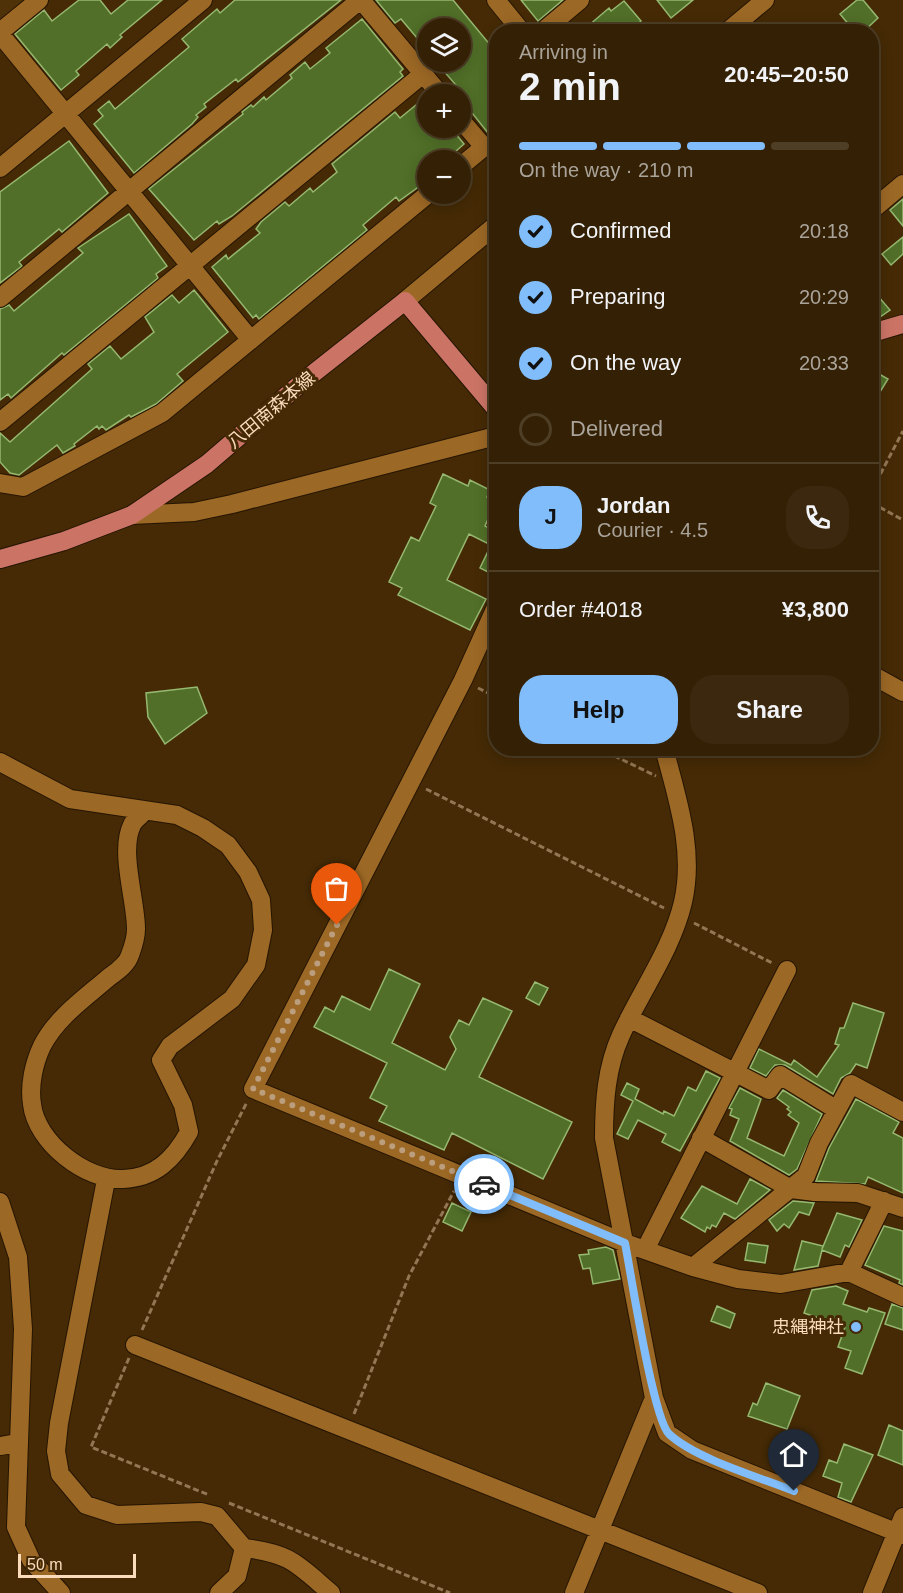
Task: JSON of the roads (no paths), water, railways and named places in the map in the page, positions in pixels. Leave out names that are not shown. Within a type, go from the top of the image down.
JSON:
[{"type":"main road","points":[[405,301],[489,401]]},
{"type":"main road","name":"八田南森本線","points":[[0,560],[64,541],[132,515],[207,464],[300,384],[405,301]]},
{"type":"main road","points":[[879,331],[903,324]]},
{"type":"street","points":[[39,0],[0,33],[251,340]]},
{"type":"street","points":[[0,168],[203,0]]},
{"type":"street","points":[[0,298],[360,0],[432,84]]},
{"type":"street","points":[[496,0],[516,24]]},
{"type":"street","points":[[552,24],[580,0]]},
{"type":"street","points":[[736,24],[765,0]]},
{"type":"street","points":[[0,422],[423,74]]},
{"type":"street","points":[[471,132],[484,147],[471,158]]},
{"type":"street","points":[[879,204],[903,184]]},
{"type":"street","points":[[0,483],[23,487],[162,413],[417,203]]},
{"type":"street","points":[[405,301],[489,231]]},
{"type":"street","points":[[132,515],[194,512],[223,506],[489,438]]},
{"type":"street","points":[[489,622],[463,680],[253,1089],[625,1243],[693,1267],[738,1279],[781,1284],[849,1272],[903,1297]]},
{"type":"street","points":[[879,679],[903,692]]},
{"type":"street","points":[[666,756],[687,844],[683,900],[674,929],[620,1037],[604,1095],[604,1138],[654,1398],[667,1433],[692,1450],[901,1528],[872,1593]]},
{"type":"street","points":[[0,762],[70,799],[144,812],[177,815],[203,828],[228,845],[248,872],[261,900],[263,930],[256,965],[232,999],[171,1046],[161,1060],[183,1105],[189,1132],[178,1152],[155,1172],[136,1179],[106,1180],[84,1171],[55,1147],[41,1129],[32,1106],[32,1078],[43,1046],[62,1018],[128,961],[136,931],[127,845],[132,824],[144,812]]},
{"type":"street","points":[[645,1250],[787,970]]},
{"type":"street","points":[[629,1018],[769,1090],[780,1075],[837,1110]]},
{"type":"street","points":[[693,1267],[806,1176],[819,1143],[851,1084],[903,1112]]},
{"type":"street","points":[[701,1138],[791,1189],[858,1193],[903,1208]]},
{"type":"street","points":[[106,1180],[59,1423],[56,1451],[60,1474],[86,1505],[117,1515],[201,1512],[217,1516],[244,1548],[272,1551],[290,1557],[331,1593]]},
{"type":"street","points":[[849,1272],[884,1201]]},
{"type":"street","points":[[0,1202],[18,1257],[23,1329],[9,1444],[16,1527],[32,1560],[61,1593]]},
{"type":"street","points":[[135,1345],[758,1593]]},
{"type":"street","points":[[573,1593],[654,1398]]},
{"type":"street","points":[[219,1593],[237,1576],[244,1548]]},
{"type":"place","name":"忠縄神社","points":[[856,1327]]}]
